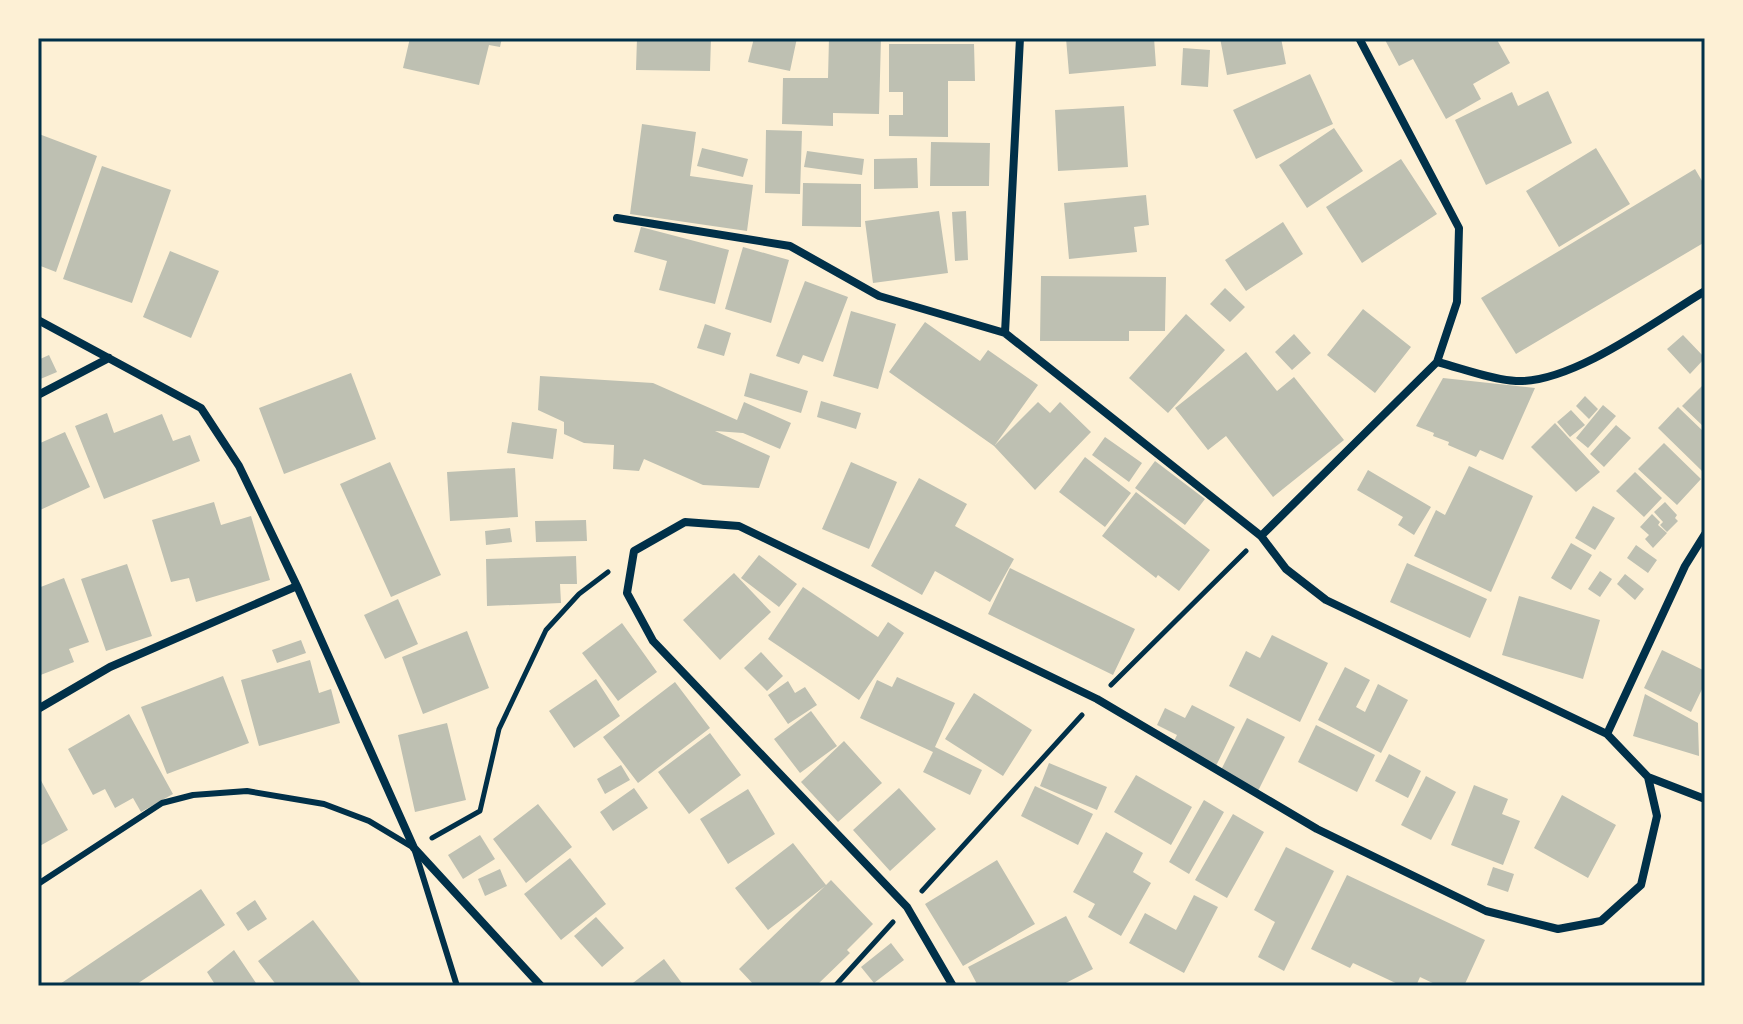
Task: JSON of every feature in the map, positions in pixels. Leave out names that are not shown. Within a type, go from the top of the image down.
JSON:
[{"type":"street","points":[[1005,333],[1020,38]]},
{"type":"street","points":[[1261,536],[1437,362],[1457,302],[1459,228],[1359,38]]},
{"type":"street","points":[[617,218],[790,246],[879,296],[1005,333],[1261,536],[1286,569],[1326,600],[1607,734],[1648,777],[1705,799]]},
{"type":"street","points":[[1437,362],[1516,381],[1545,376],[1589,362],[1705,291]]},
{"type":"street","points":[[38,320],[201,408],[239,466],[297,586],[414,848],[541,986]]},
{"type":"street","points":[[38,395],[109,358]]},
{"type":"street","points":[[953,986],[907,907],[653,641],[627,593],[634,551],[685,522],[739,526],[1097,699],[1317,829],[1486,911],[1558,929],[1601,921],[1641,885],[1657,816],[1648,777]]},
{"type":"street","points":[[1607,734],[1685,566],[1705,534]]},
{"type":"street","points":[[38,709],[110,667],[297,586]]},
{"type":"lane","points":[[38,884],[162,803],[193,795],[247,791],[324,804],[369,821],[414,848],[457,986]]},
{"type":"path","points":[[835,986],[1097,699],[1261,536]]},
{"type":"path","points":[[414,848],[480,811],[499,729],[546,630],[579,594],[634,551]]},
{"type":"building","points":[[410,38],[502,38],[500,47],[489,45],[479,85],[403,68]]},
{"type":"building","points":[[637,38],[711,38],[710,71],[636,70]]},
{"type":"building","points":[[754,38],[797,38],[790,71],[748,62]]},
{"type":"building","points":[[829,38],[881,38],[879,114],[833,113],[833,126],[782,124],[783,78],[828,78]]},
{"type":"building","points":[[1066,38],[1154,38],[1156,66],[1069,74]]},
{"type":"building","points":[[1220,38],[1281,38],[1286,64],[1227,75]]},
{"type":"building","points":[[1384,38],[1496,38],[1510,63],[1473,84],[1481,99],[1446,119],[1413,59],[1399,66]]},
{"type":"building","points":[[889,44],[974,44],[975,81],[948,81],[948,137],[889,136],[889,115],[903,115],[903,92],[889,92]]},
{"type":"building","points":[[1183,48],[1210,50],[1208,87],[1181,85]]},
{"type":"building","points":[[1310,74],[1333,124],[1256,159],[1233,110]]},
{"type":"building","points":[[1548,91],[1572,143],[1486,185],[1455,120],[1512,92],[1518,106]]},
{"type":"building","points":[[1124,106],[1128,167],[1058,171],[1055,110]]},
{"type":"building","points":[[642,124],[696,132],[690,176],[753,185],[747,231],[630,214]]},
{"type":"building","points":[[1334,128],[1363,171],[1307,208],[1279,165]]},
{"type":"building","points":[[766,130],[802,131],[800,194],[765,193]]},
{"type":"building","points":[[39,134],[97,156],[56,272],[38,265]]},
{"type":"building","points":[[931,142],[990,143],[989,186],[930,186]]},
{"type":"building","points":[[702,148],[748,159],[743,177],[697,166]]},
{"type":"building","points":[[1596,148],[1630,204],[1559,247],[1526,191]]},
{"type":"building","points":[[807,151],[864,159],[862,175],[804,167]]},
{"type":"building","points":[[917,158],[918,188],[874,189],[874,159]]},
{"type":"building","points":[[1401,159],[1437,214],[1362,263],[1326,207]]},
{"type":"building","points":[[102,166],[171,190],[132,303],[63,279]]},
{"type":"building","points":[[1695,169],[1705,186],[1705,218],[1702,219],[1705,223],[1705,242],[1516,354],[1481,298]]},
{"type":"building","points":[[803,183],[861,184],[861,227],[802,226]]},
{"type":"building","points":[[1146,195],[1149,225],[1134,227],[1137,252],[1069,259],[1064,203]]},
{"type":"building","points":[[939,211],[948,273],[873,283],[865,221]]},
{"type":"building","points":[[966,211],[968,260],[955,261],[952,212]]},
{"type":"building","points":[[1283,222],[1303,254],[1246,291],[1225,260]]},
{"type":"building","points":[[641,227],[729,250],[715,304],[659,290],[667,261],[634,252]]},
{"type":"building","points":[[743,247],[789,260],[771,323],[725,309]]},
{"type":"building","points":[[170,251],[219,271],[191,338],[143,317]]},
{"type":"building","points":[[1041,276],[1166,277],[1165,331],[1129,331],[1129,341],[1040,341]]},
{"type":"building","points":[[805,281],[848,297],[823,362],[803,355],[799,364],[776,356]]},
{"type":"building","points":[[1225,288],[1245,307],[1230,322],[1210,304]]},
{"type":"building","points":[[1363,309],[1411,347],[1375,393],[1327,355]]},
{"type":"building","points":[[851,311],[896,324],[878,389],[833,376]]},
{"type":"building","points":[[1186,314],[1225,350],[1168,413],[1129,378]]},
{"type":"building","points":[[925,322],[980,361],[988,350],[1038,385],[995,445],[1038,402],[1050,413],[1060,402],[1091,432],[1035,490],[994,446],[889,372]]},
{"type":"building","points":[[705,324],[731,333],[724,356],[697,348]]},
{"type":"building","points":[[1294,334],[1311,353],[1292,370],[1275,352]]},
{"type":"building","points":[[1683,335],[1705,358],[1690,374],[1667,349]]},
{"type":"building","points":[[1246,352],[1277,391],[1294,377],[1344,440],[1273,497],[1226,436],[1208,450],[1175,408]]},
{"type":"building","points":[[49,355],[57,372],[38,380],[38,360]]},
{"type":"building","points":[[351,373],[376,439],[284,474],[259,408]]},
{"type":"building","points":[[750,373],[808,391],[801,413],[744,396]]},
{"type":"building","points":[[540,376],[653,383],[737,420],[744,402],[791,423],[780,449],[743,433],[715,431],[770,456],[759,488],[703,485],[644,459],[639,471],[613,469],[614,445],[584,443],[564,434],[564,422],[538,410]]},
{"type":"building","points":[[1443,378],[1535,388],[1503,460],[1480,450],[1476,457],[1416,426]]},
{"type":"building","points":[[1705,383],[1705,428],[1682,406]]},
{"type":"building","points":[[1585,396],[1598,409],[1589,419],[1576,406]]},
{"type":"building","points":[[821,401],[861,413],[856,429],[817,417]]},
{"type":"building","points":[[1603,405],[1616,416],[1588,448],[1576,438]]},
{"type":"building","points":[[1678,407],[1705,433],[1705,467],[1702,471],[1658,428]]},
{"type":"building","points":[[1571,410],[1585,425],[1570,437],[1557,422]]},
{"type":"building","points":[[107,413],[114,433],[162,414],[173,441],[190,435],[200,461],[104,499],[75,426]]},
{"type":"building","points":[[512,422],[557,429],[553,459],[507,453]]},
{"type":"building","points":[[1555,423],[1600,472],[1576,492],[1531,447]]},
{"type":"building","points":[[1616,425],[1631,438],[1604,467],[1590,454]]},
{"type":"building","points":[[65,432],[90,487],[38,511],[38,444]]},
{"type":"building","points":[[1105,437],[1142,463],[1129,482],[1092,455]]},
{"type":"building","points":[[1664,443],[1701,479],[1677,505],[1638,469]]},
{"type":"building","points":[[1085,457],[1131,493],[1105,527],[1059,492]]},
{"type":"building","points":[[1155,461],[1205,499],[1185,525],[1135,488]]},
{"type":"building","points":[[390,462],[441,575],[391,597],[340,484]]},
{"type":"building","points":[[851,462],[897,482],[869,549],[822,529]]},
{"type":"building","points":[[1469,466],[1533,496],[1491,592],[1414,556],[1436,510],[1445,515]]},
{"type":"building","points":[[515,468],[518,517],[450,521],[447,472]]},
{"type":"building","points":[[1368,470],[1431,507],[1414,535],[1398,525],[1403,517],[1357,490]]},
{"type":"building","points":[[1635,472],[1662,498],[1644,517],[1616,491]]},
{"type":"building","points":[[919,478],[967,504],[955,526],[1014,559],[990,602],[935,571],[922,595],[871,566]]},
{"type":"building","points":[[1136,492],[1210,550],[1179,591],[1158,575],[1156,578],[1102,536]]},
{"type":"building","points":[[214,502],[221,525],[251,516],[270,580],[196,602],[189,578],[171,582],[152,520]]},
{"type":"building","points":[[1665,502],[1677,515],[1675,518],[1678,521],[1667,532],[1654,512]]},
{"type":"building","points":[[1593,506],[1615,518],[1595,550],[1575,538]]},
{"type":"building","points":[[1652,514],[1667,533],[1653,548],[1645,539],[1649,535],[1640,527]]},
{"type":"building","points":[[586,520],[587,541],[536,542],[535,521]]},
{"type":"building","points":[[510,528],[512,542],[486,545],[485,531]]},
{"type":"building","points":[[1571,543],[1592,555],[1571,590],[1551,578]]},
{"type":"building","points":[[1636,545],[1657,560],[1648,573],[1627,558]]},
{"type":"building","points":[[759,555],[797,584],[779,607],[741,578]]},
{"type":"building","points":[[576,556],[577,584],[560,584],[561,603],[487,606],[486,559]]},
{"type":"building","points":[[1407,563],[1487,599],[1470,638],[1390,602]]},
{"type":"building","points":[[127,564],[152,636],[106,651],[81,579]]},
{"type":"building","points":[[1010,568],[1135,629],[1113,675],[988,614]]},
{"type":"building","points":[[1600,571],[1612,579],[1600,597],[1588,589]]},
{"type":"building","points":[[734,573],[771,612],[720,660],[683,620]]},
{"type":"building","points":[[1625,574],[1644,589],[1635,600],[1617,584]]},
{"type":"building","points":[[64,578],[89,642],[69,649],[74,662],[38,676],[38,588]]},
{"type":"building","points":[[803,587],[878,637],[888,622],[904,633],[859,700],[768,639]]},
{"type":"building","points":[[1519,596],[1600,620],[1583,679],[1502,655]]},
{"type":"building","points":[[398,599],[418,644],[385,659],[364,615]]},
{"type":"building","points":[[622,623],[657,672],[618,701],[582,653]]},
{"type":"building","points":[[467,631],[489,688],[423,714],[402,657]]},
{"type":"building","points":[[1272,635],[1328,663],[1300,722],[1229,686],[1246,651],[1260,658]]},
{"type":"building","points":[[301,640],[306,653],[277,663],[272,650]]},
{"type":"building","points":[[1662,650],[1705,671],[1705,683],[1691,712],[1644,688]]},
{"type":"building","points":[[761,652],[783,676],[767,691],[744,668]]},
{"type":"building","points":[[310,660],[319,693],[331,689],[340,723],[259,746],[241,680]]},
{"type":"building","points":[[1345,667],[1370,680],[1356,707],[1365,712],[1378,684],[1408,700],[1381,753],[1318,720]]},
{"type":"building","points":[[223,676],[249,743],[167,774],[141,707]]},
{"type":"building","points":[[897,677],[955,703],[935,747],[982,770],[970,795],[923,772],[933,752],[860,718],[877,680],[892,687]]},
{"type":"building","points":[[596,679],[620,716],[574,748],[549,711]]},
{"type":"building","points":[[788,681],[795,693],[805,687],[817,705],[788,724],[768,695]]},
{"type":"building","points":[[675,682],[710,728],[638,783],[603,737]]},
{"type":"building","points":[[974,693],[1032,730],[1003,776],[945,739]]},
{"type":"building","points":[[1645,694],[1698,723],[1699,756],[1633,736]]},
{"type":"building","points":[[1192,705],[1235,727],[1215,768],[1172,745],[1177,735],[1157,725],[1165,708],[1185,718]]},
{"type":"building","points":[[811,711],[837,746],[800,773],[774,739]]},
{"type":"building","points":[[129,714],[173,794],[141,812],[133,798],[115,808],[105,789],[93,795],[68,749]]},
{"type":"building","points":[[1247,718],[1285,737],[1258,791],[1220,772]]},
{"type":"building","points":[[447,723],[466,800],[415,812],[398,735]]},
{"type":"building","points":[[1316,725],[1375,755],[1357,792],[1298,762]]},
{"type":"building","points":[[710,733],[741,775],[689,814],[658,772]]},
{"type":"building","points":[[844,741],[882,783],[838,822],[801,782]]},
{"type":"building","points":[[1389,754],[1421,771],[1408,798],[1375,781]]},
{"type":"building","points":[[1049,763],[1107,787],[1097,810],[1040,786]]},
{"type":"building","points":[[621,765],[630,780],[605,794],[597,779]]},
{"type":"building","points":[[38,775],[68,830],[38,847]]},
{"type":"building","points":[[1136,775],[1192,807],[1171,845],[1114,812]]},
{"type":"building","points":[[1426,776],[1456,792],[1431,840],[1401,825]]},
{"type":"building","points":[[1474,785],[1508,799],[1502,814],[1520,821],[1503,865],[1451,845]]},
{"type":"building","points":[[1035,786],[1093,814],[1078,845],[1021,816]]},
{"type":"building","points":[[634,788],[648,808],[613,831],[600,812]]},
{"type":"building","points":[[899,788],[936,829],[890,871],[853,830]]},
{"type":"building","points":[[748,789],[775,834],[728,864],[700,819]]},
{"type":"building","points":[[1562,795],[1616,825],[1588,878],[1534,848]]},
{"type":"building","points":[[1204,800],[1224,812],[1189,874],[1169,862]]},
{"type":"building","points":[[538,804],[572,847],[526,883],[493,839]]},
{"type":"building","points":[[1233,814],[1264,832],[1227,898],[1195,880]]},
{"type":"building","points":[[1106,832],[1143,853],[1133,872],[1151,883],[1121,936],[1088,917],[1095,904],[1073,892]]},
{"type":"building","points":[[480,835],[495,859],[463,879],[448,855]]},
{"type":"building","points":[[793,843],[826,885],[831,880],[873,924],[847,950],[850,953],[816,986],[755,986],[739,969],[825,886],[768,930],[735,888]]},
{"type":"building","points":[[1286,847],[1334,871],[1284,971],[1258,957],[1275,922],[1254,910]]},
{"type":"building","points":[[570,858],[606,904],[561,940],[524,894]]},
{"type":"building","points":[[997,860],[1035,924],[963,966],[925,904]]},
{"type":"building","points":[[1493,867],[1514,874],[1508,892],[1487,885]]},
{"type":"building","points":[[500,869],[507,886],[485,896],[478,879]]},
{"type":"building","points":[[1347,875],[1485,940],[1464,986],[1439,986],[1420,977],[1416,986],[1402,986],[1353,963],[1350,968],[1311,949]]},
{"type":"building","points":[[201,889],[225,925],[134,986],[57,986]]},
{"type":"building","points":[[1194,895],[1218,907],[1184,973],[1129,943],[1145,913],[1176,930]]},
{"type":"building","points":[[255,900],[267,919],[248,931],[236,913]]},
{"type":"building","points":[[1066,916],[1093,969],[1060,986],[978,986],[968,967]]},
{"type":"building","points":[[596,917],[624,948],[602,967],[574,936]]},
{"type":"building","points":[[313,920],[363,986],[277,986],[258,961]]},
{"type":"building","points":[[891,943],[904,960],[874,983],[861,967]]},
{"type":"building","points":[[234,950],[258,986],[216,986],[207,972]]},
{"type":"building","points":[[664,959],[684,986],[629,986]]}]
